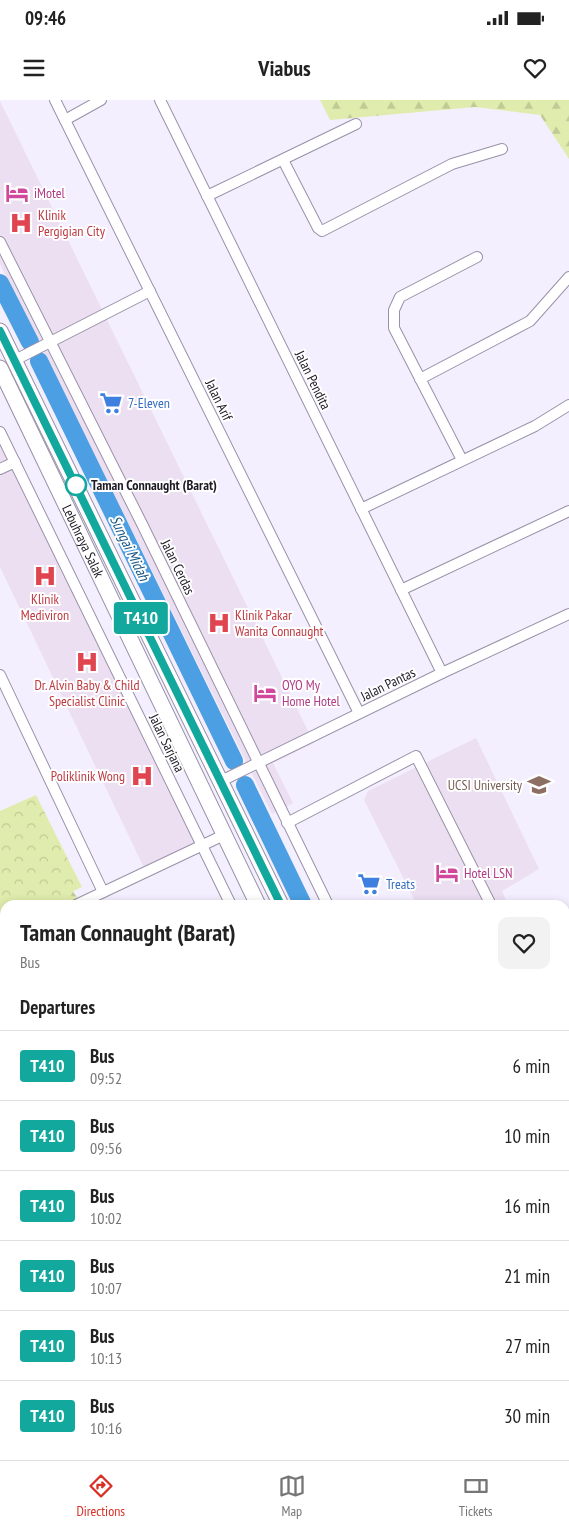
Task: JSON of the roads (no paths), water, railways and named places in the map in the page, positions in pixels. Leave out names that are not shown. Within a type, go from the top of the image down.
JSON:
[{"type":"highway","name":"Lebuhraya Salak","points":[[0,331],[279,900]]},
{"type":"highway","name":"Lebuhraya Salak","points":[[0,368],[256,900]]},
{"type":"street","name":"Jalan Arif","points":[[56,100],[359,713]]},
{"type":"street","points":[[65,120],[101,100]]},
{"type":"street","name":"Jalan Pendita","points":[[160,100],[442,673]]},
{"type":"street","points":[[207,196],[356,124]]},
{"type":"street","points":[[283,160],[318,228],[322,231],[452,164],[502,149]]},
{"type":"street","name":"Jalan Cerdas","points":[[0,242],[142,524],[326,900]]},
{"type":"street","points":[[462,460],[394,328],[396,303],[400,297],[477,256]]},
{"type":"street","points":[[420,379],[530,321],[569,277]]},
{"type":"street","points":[[15,360],[150,291]]},
{"type":"street","points":[[361,509],[535,426],[569,405]]},
{"type":"street","name":"Jalan Sarjana","points":[[0,432],[229,900]]},
{"type":"street","points":[[0,469],[14,462]]},
{"type":"street","points":[[401,590],[569,510]]},
{"type":"street","name":"Jalan Pantas","points":[[221,781],[442,673],[569,614]]},
{"type":"street","points":[[0,675],[103,892]]},
{"type":"street","points":[[287,823],[416,756],[488,900]]},
{"type":"street","points":[[86,900],[224,835]]},
{"type":"waterway","name":"Sungai Midah","points":[[0,283],[30,342]]},
{"type":"waterway","name":"Sungai Midah","points":[[39,361],[234,761]]},
{"type":"waterway","name":"Sungai Midah","points":[[245,785],[301,900]]},
{"type":"place","name":"iMotel","points":[[17,193]]},
{"type":"place","name":"Klinik Pergigian City","points":[[21,223]]},
{"type":"place","name":"7-Eleven","points":[[111,403]]},
{"type":"place","name":"Taman Connaught (Barat)","points":[[76,485]]},
{"type":"place","name":"Klinik Mediviron","points":[[45,576]]},
{"type":"place","name":"Klinik Pakar Wanita Connaught","points":[[219,623]]},
{"type":"place","name":"Dr. Alvin Baby & Child Specialist Clinic","points":[[87,662]]},
{"type":"place","name":"OYO My Home Hotel","points":[[265,693]]},
{"type":"place","name":"Poliklinik Wong","points":[[142,776]]},
{"type":"place","name":"UCSI University","points":[[539,785]]},
{"type":"place","name":"Hotel LSN","points":[[447,873]]},
{"type":"place","name":"Treats","points":[[369,884]]}]
